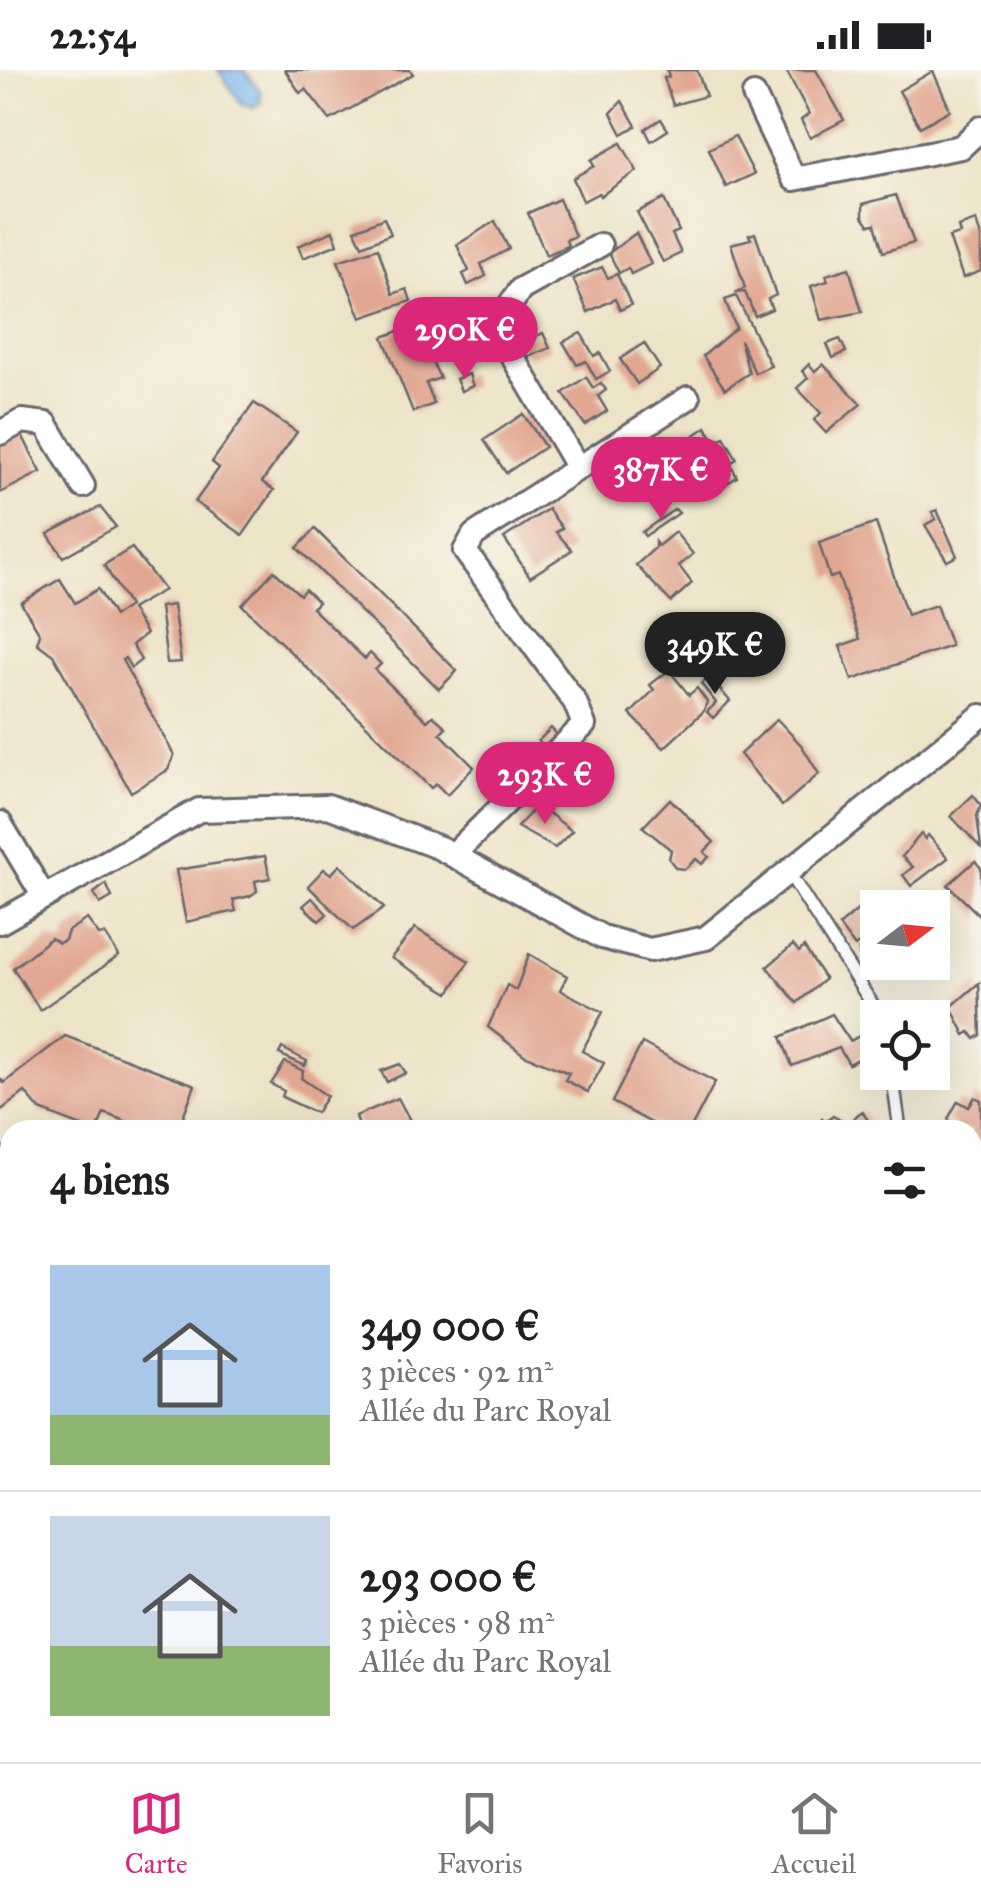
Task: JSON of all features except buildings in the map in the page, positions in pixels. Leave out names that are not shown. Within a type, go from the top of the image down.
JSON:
[{"type":"street","points":[[754,95],[794,179],[961,147],[981,128]]},
{"type":"street","points":[[578,468],[513,357],[500,320],[521,288],[600,245]]},
{"type":"street","points":[[453,855],[584,725],[575,702],[466,551],[474,535],[688,398]]},
{"type":"street","points":[[0,433],[22,421],[46,424],[82,486]]},
{"type":"street","points":[[0,922],[199,810],[328,806],[453,855],[602,937],[650,950],[706,938],[981,716]]},
{"type":"street","points":[[0,824],[44,897]]},
{"type":"lane","points":[[789,874],[869,1000]]},
{"type":"lane","points":[[894,1090],[899,1120]]},
{"type":"water","points":[[218,70],[245,70],[262,94],[258,97],[262,102],[254,108],[242,104]]}]
